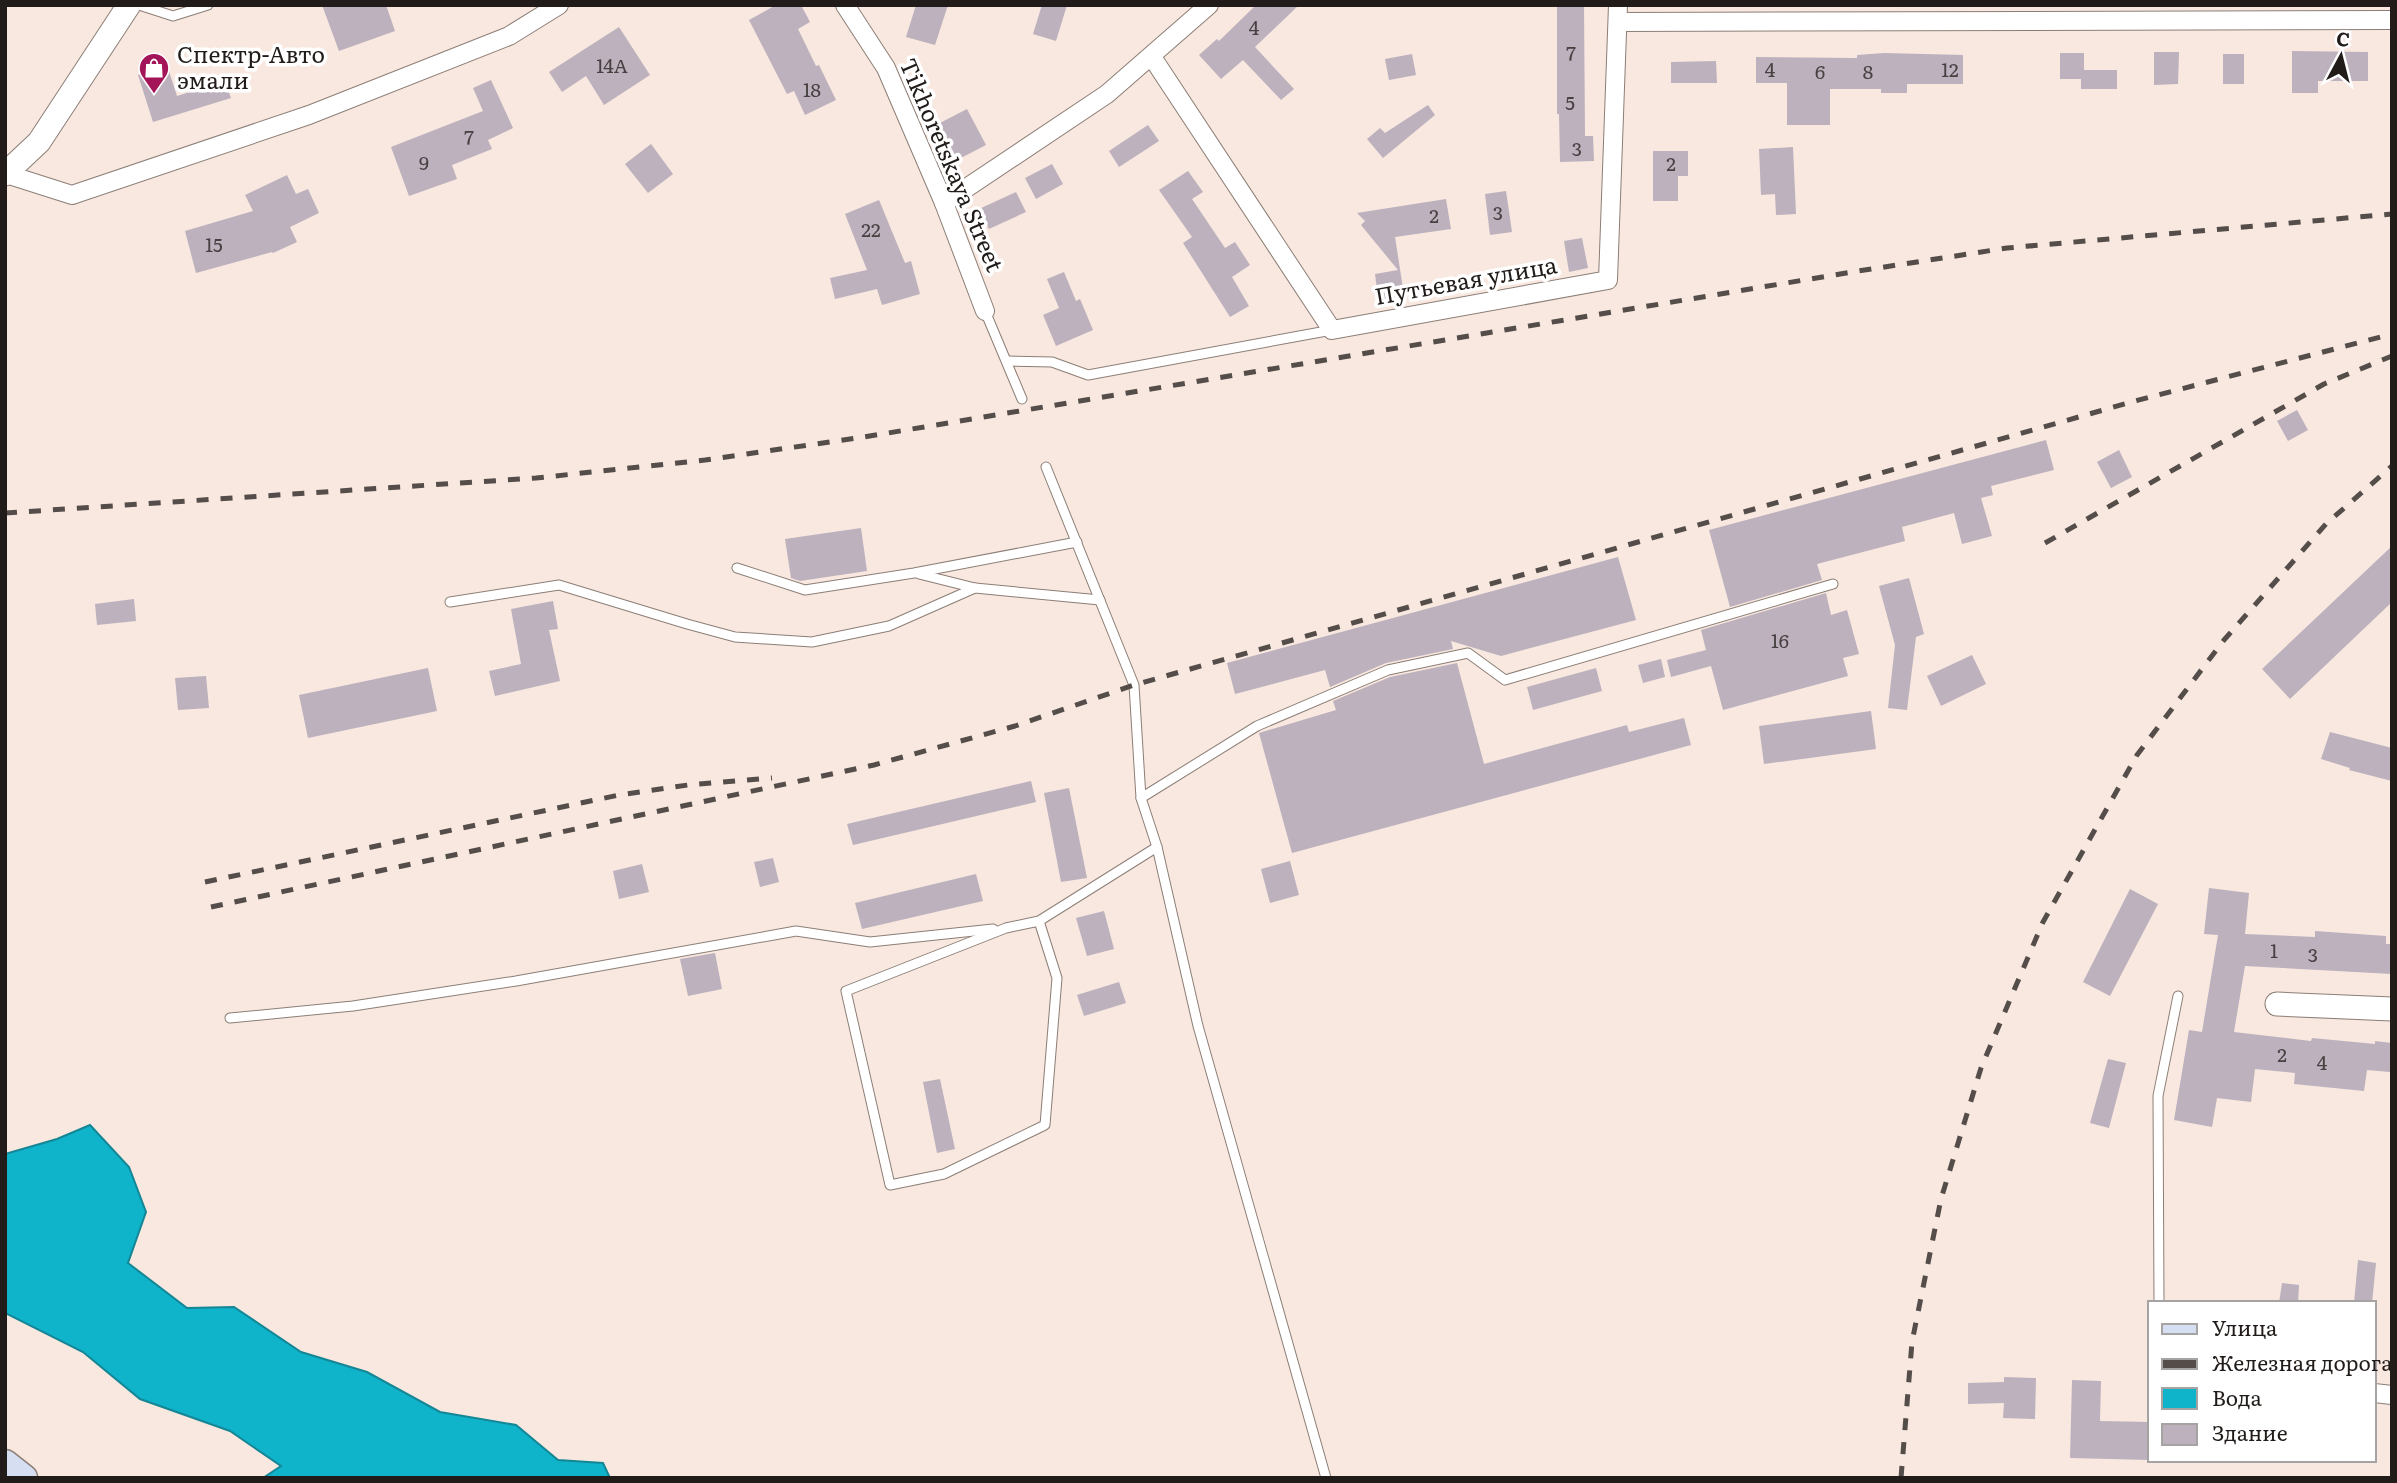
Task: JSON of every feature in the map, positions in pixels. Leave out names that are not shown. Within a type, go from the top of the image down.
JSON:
[{"type":"main road","points":[[5,1463],[24,1478]]},
{"type":"street","points":[[129,5],[39,142],[6,174],[72,195],[309,115],[509,36],[559,5]]},
{"type":"street","name":"Tikhoretskaya Street","points":[[845,5],[886,68],[944,203],[985,311]]},
{"type":"street","points":[[944,203],[1107,94],[1209,5]]},
{"type":"street","points":[[1618,14],[2178,12],[2392,20]]},
{"type":"street","name":"Путьевая улица","points":[[1332,330],[1608,280],[1618,14]]},
{"type":"street","points":[[1152,57],[1332,330]]},
{"type":"street","points":[[2277,1004],[2392,1009]]},
{"type":"lane","points":[[139,5],[173,16],[208,5]]},
{"type":"lane","points":[[985,311],[1022,399]]},
{"type":"lane","points":[[1007,361],[1052,362],[1088,375],[1332,330]]},
{"type":"lane","points":[[1046,467],[1134,685],[1141,798],[1157,847],[1198,1026],[1326,1478]]},
{"type":"lane","points":[[737,568],[805,590],[914,573],[1077,542]]},
{"type":"lane","points":[[914,573],[975,588],[1100,600]]},
{"type":"lane","points":[[1141,798],[1257,726],[1388,670],[1468,653],[1505,680],[1833,584]]},
{"type":"lane","points":[[450,602],[559,585],[735,637],[813,642],[889,626],[975,588]]},
{"type":"lane","points":[[230,1018],[353,1006],[489,986],[796,931],[870,942],[1006,928],[1040,921],[1157,847]]},
{"type":"lane","points":[[1006,928],[846,991],[890,1185],[944,1174],[1045,1125],[1057,978],[1040,921]]},
{"type":"lane","points":[[2159,1301],[2158,1096],[2178,996]]},
{"type":"water","points":[[90,1125],[129,1167],[146,1212],[128,1263],[187,1308],[234,1307],[301,1352],[367,1372],[440,1412],[516,1425],[558,1460],[603,1463],[610,1478],[263,1478],[281,1466],[230,1431],[140,1399],[83,1352],[5,1313],[5,1154],[57,1139]]},
{"type":"building","points":[[322,5],[386,5],[395,31],[339,51]]},
{"type":"building","points":[[776,5],[801,5],[810,22],[798,29],[836,100],[805,115],[794,91],[787,94],[749,20]]},
{"type":"building","points":[[916,5],[948,5],[935,45],[906,37]]},
{"type":"building","points":[[1042,5],[1067,5],[1056,41],[1033,34]]},
{"type":"building","points":[[1256,5],[1299,5],[1255,47],[1294,89],[1281,100],[1243,60],[1221,79],[1199,55],[1217,39],[1219,41]]},
{"type":"building","points":[[1557,5],[1584,5],[1585,136],[1593,136],[1594,161],[1560,162]]},
{"type":"building","points":[[619,27],[650,75],[604,105],[586,76],[562,92],[549,72]]},
{"type":"building","points":[[2292,51],[2368,52],[2368,81],[2318,81],[2318,93],[2292,93]]},
{"type":"building","points":[[2154,52],[2179,52],[2178,84],[2154,85]]},
{"type":"building","points":[[2060,53],[2084,53],[2084,70],[2117,70],[2117,89],[2081,89],[2081,79],[2060,79]]},
{"type":"building","points":[[1412,54],[1416,75],[1389,80],[1385,59]]},
{"type":"building","points":[[2223,54],[2244,54],[2244,84],[2223,84]]},
{"type":"building","points":[[1857,55],[1963,55],[1963,84],[1907,84],[1907,93],[1881,93],[1881,89],[1830,89],[1830,125],[1787,125],[1787,83],[1756,83],[1756,57],[1857,58]]},
{"type":"building","points":[[1716,61],[1717,83],[1671,83],[1671,62]]},
{"type":"building","points":[[167,65],[177,96],[225,81],[231,98],[153,122],[138,75]]},
{"type":"building","points":[[491,80],[513,128],[488,140],[492,149],[452,165],[457,179],[409,196],[391,147],[483,111],[473,88]]},
{"type":"building","points":[[1428,105],[1435,115],[1383,158],[1367,139],[1380,128],[1385,133]]},
{"type":"building","points":[[967,109],[986,145],[955,161],[936,125]]},
{"type":"building","points":[[1148,125],[1159,141],[1119,167],[1109,151]]},
{"type":"building","points":[[651,144],[673,174],[648,193],[625,164]]},
{"type":"building","points":[[1793,147],[1796,214],[1776,215],[1775,194],[1761,195],[1759,149]]},
{"type":"building","points":[[1653,151],[1688,151],[1688,176],[1678,176],[1678,201],[1653,201]]},
{"type":"building","points":[[1052,164],[1063,184],[1036,199],[1025,178]]},
{"type":"building","points":[[1188,171],[1203,192],[1192,199],[1225,248],[1235,242],[1250,265],[1232,277],[1249,306],[1230,317],[1183,243],[1192,237],[1159,190]]},
{"type":"building","points":[[287,175],[296,194],[308,189],[319,213],[290,227],[297,242],[273,253],[196,273],[185,231],[253,211],[245,195]]},
{"type":"building","points":[[1506,191],[1512,232],[1490,235],[1485,194]]},
{"type":"building","points":[[1016,192],[1026,212],[989,229],[979,209]]},
{"type":"building","points":[[1446,199],[1451,229],[1395,237],[1405,301],[1379,304],[1375,274],[1398,270],[1361,225],[1365,221],[1357,213]]},
{"type":"building","points":[[879,200],[905,263],[911,261],[920,294],[882,305],[877,289],[835,299],[830,278],[867,270],[845,214]]},
{"type":"building","points":[[1582,238],[1588,268],[1569,272],[1564,241]]},
{"type":"building","points":[[1064,272],[1076,301],[1080,299],[1093,330],[1056,346],[1043,315],[1059,308],[1047,279]]},
{"type":"building","points":[[2297,410],[2308,430],[2288,441],[2277,421]]},
{"type":"building","points":[[2046,440],[2054,470],[1991,486],[1993,495],[1981,498],[1992,536],[1962,544],[1954,513],[1902,527],[1905,541],[1817,564],[1822,580],[1730,607],[1709,530]]},
{"type":"building","points":[[2119,450],[2132,477],[2111,488],[2097,462]]},
{"type":"building","points":[[861,528],[867,571],[800,581],[791,578],[785,539]]},
{"type":"building","points":[[2392,546],[2392,602],[2290,699],[2262,669]]},
{"type":"building","points":[[1618,557],[1636,620],[1501,656],[1451,641],[1453,649],[1386,663],[1330,687],[1325,670],[1235,694],[1227,663]]},
{"type":"building","points":[[1909,578],[1924,634],[1916,637],[1907,710],[1888,708],[1895,645],[1879,586]]},
{"type":"building","points":[[1826,593],[1831,615],[1847,610],[1859,654],[1843,658],[1848,676],[1723,710],[1711,666],[1671,677],[1667,660],[1706,650],[1701,630]]},
{"type":"building","points":[[134,599],[136,621],[97,625],[95,604]]},
{"type":"building","points":[[553,601],[558,629],[549,630],[560,681],[495,696],[489,671],[521,664],[511,609]]},
{"type":"building","points":[[1972,655],[1986,684],[1941,706],[1927,676]]},
{"type":"building","points":[[1661,659],[1665,677],[1643,683],[1638,665]]},
{"type":"building","points":[[1457,663],[1484,764],[1627,725],[1629,732],[1684,718],[1691,745],[1292,853],[1259,733],[1336,710],[1333,701],[1390,677]]},
{"type":"building","points":[[428,668],[437,711],[308,738],[299,695]]},
{"type":"building","points":[[1596,668],[1602,691],[1533,710],[1527,687]]},
{"type":"building","points":[[206,676],[209,708],[178,710],[175,678]]},
{"type":"building","points":[[1871,711],[1876,749],[1764,764],[1759,726]]},
{"type":"building","points":[[2330,732],[2392,748],[2392,781],[2349,770],[2350,768],[2321,759]]},
{"type":"building","points":[[1031,781],[1036,802],[853,845],[847,824]]},
{"type":"building","points":[[1069,788],[1087,878],[1061,882],[1044,793]]},
{"type":"building","points":[[773,858],[779,882],[760,887],[754,862]]},
{"type":"building","points":[[1290,861],[1299,895],[1270,903],[1261,869]]},
{"type":"building","points":[[642,864],[649,892],[619,899],[613,871]]},
{"type":"building","points":[[976,874],[983,901],[862,929],[855,903]]},
{"type":"building","points":[[2209,888],[2249,893],[2245,934],[2315,937],[2315,931],[2386,936],[2386,944],[2392,944],[2392,974],[2245,966],[2234,1032],[2311,1041],[2312,1038],[2392,1043],[2390,1072],[2367,1070],[2364,1091],[2294,1084],[2295,1073],[2255,1069],[2251,1102],[2217,1098],[2212,1127],[2174,1120],[2189,1030],[2202,1032],[2218,935],[2204,934]]},
{"type":"building","points":[[2130,889],[2158,904],[2110,996],[2083,982]]},
{"type":"building","points":[[1104,911],[1114,949],[1087,956],[1076,918]]},
{"type":"building","points":[[715,953],[722,989],[688,996],[680,959]]},
{"type":"building","points":[[1119,982],[1126,1003],[1084,1016],[1077,995]]},
{"type":"building","points":[[2108,1059],[2126,1063],[2109,1128],[2090,1123]]},
{"type":"building","points":[[940,1079],[955,1149],[937,1153],[923,1082]]},
{"type":"building","points":[[2358,1260],[2376,1263],[2372,1301],[2354,1301]]},
{"type":"building","points":[[2282,1283],[2299,1285],[2298,1301],[2279,1301]]},
{"type":"building","points":[[2004,1377],[2036,1378],[2035,1419],[2003,1418],[2004,1403],[1968,1404],[1968,1383],[2004,1382]]},
{"type":"building","points":[[2072,1380],[2101,1381],[2100,1421],[2148,1422],[2148,1460],[2070,1458]]},
{"type":"railway","points":[[5,513],[536,478],[705,460],[864,437],[2007,248],[2392,214]]},
{"type":"railway","points":[[211,907],[874,765],[1015,726],[1134,685],[2135,401],[2392,334]]},
{"type":"railway","points":[[2045,543],[2324,384],[2392,356]]},
{"type":"railway","points":[[1901,1478],[1912,1342],[1941,1199],[1981,1068],[2043,922],[2137,755],[2224,640],[2326,524],[2392,466]]},
{"type":"railway","points":[[205,882],[619,795],[688,785],[772,778]]},
{"type":"place","name":"Спектр-Авто эмали","points":[[154,95]]}]
